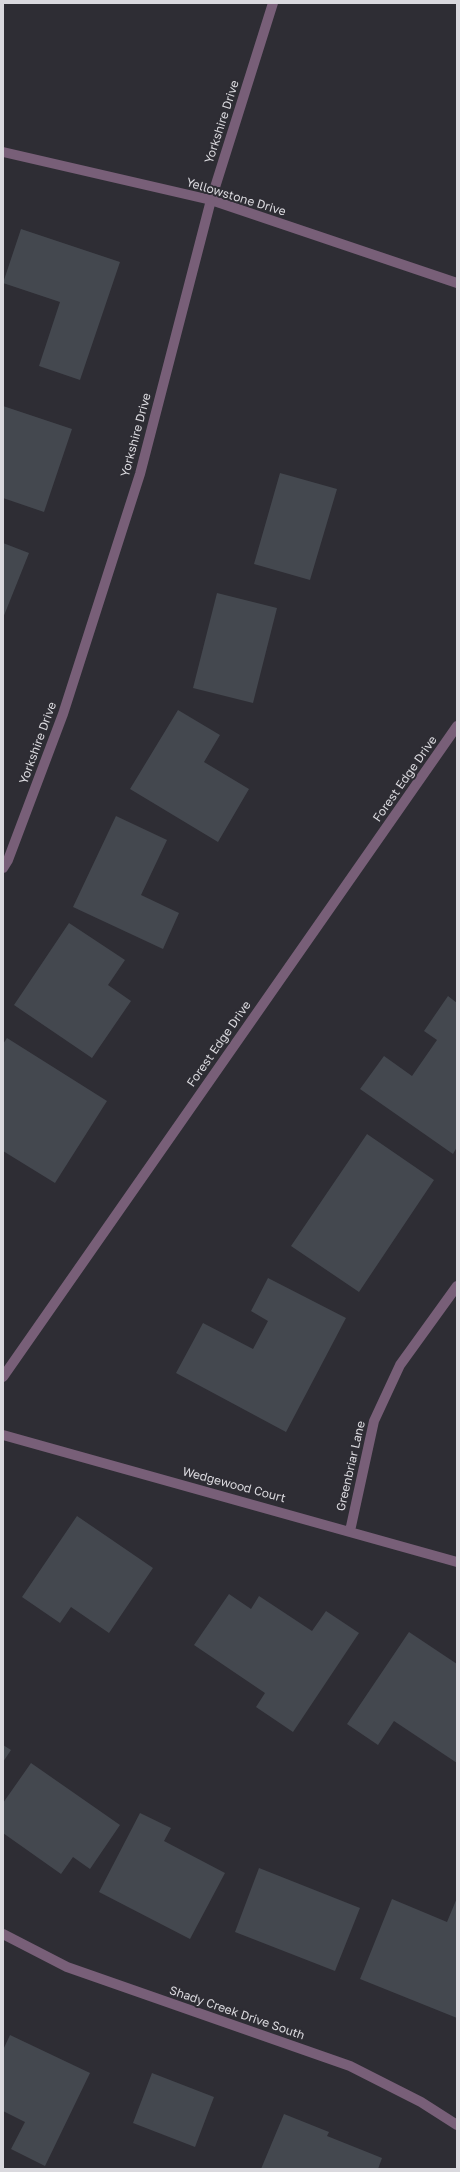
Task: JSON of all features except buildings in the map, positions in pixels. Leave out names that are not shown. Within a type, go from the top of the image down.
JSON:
[{"type":"street","name":"Yorkshire Drive","points":[[3,868],[8,860],[64,714],[137,482],[211,200],[273,3]]},
{"type":"street","name":"Yellowstone Drive","points":[[3,152],[211,200],[457,283]]},
{"type":"street","name":"Forest Edge Drive","points":[[3,1377],[457,726]]},
{"type":"street","name":"Greenbriar Lane","points":[[350,1531],[374,1421],[400,1365],[457,1286]]},
{"type":"street","name":"Wedgewood Court","points":[[3,1435],[457,1562]]},
{"type":"street","name":"Shady Creek Drive South","points":[[3,1934],[67,1967],[350,2066],[421,2102],[457,2125]]}]
